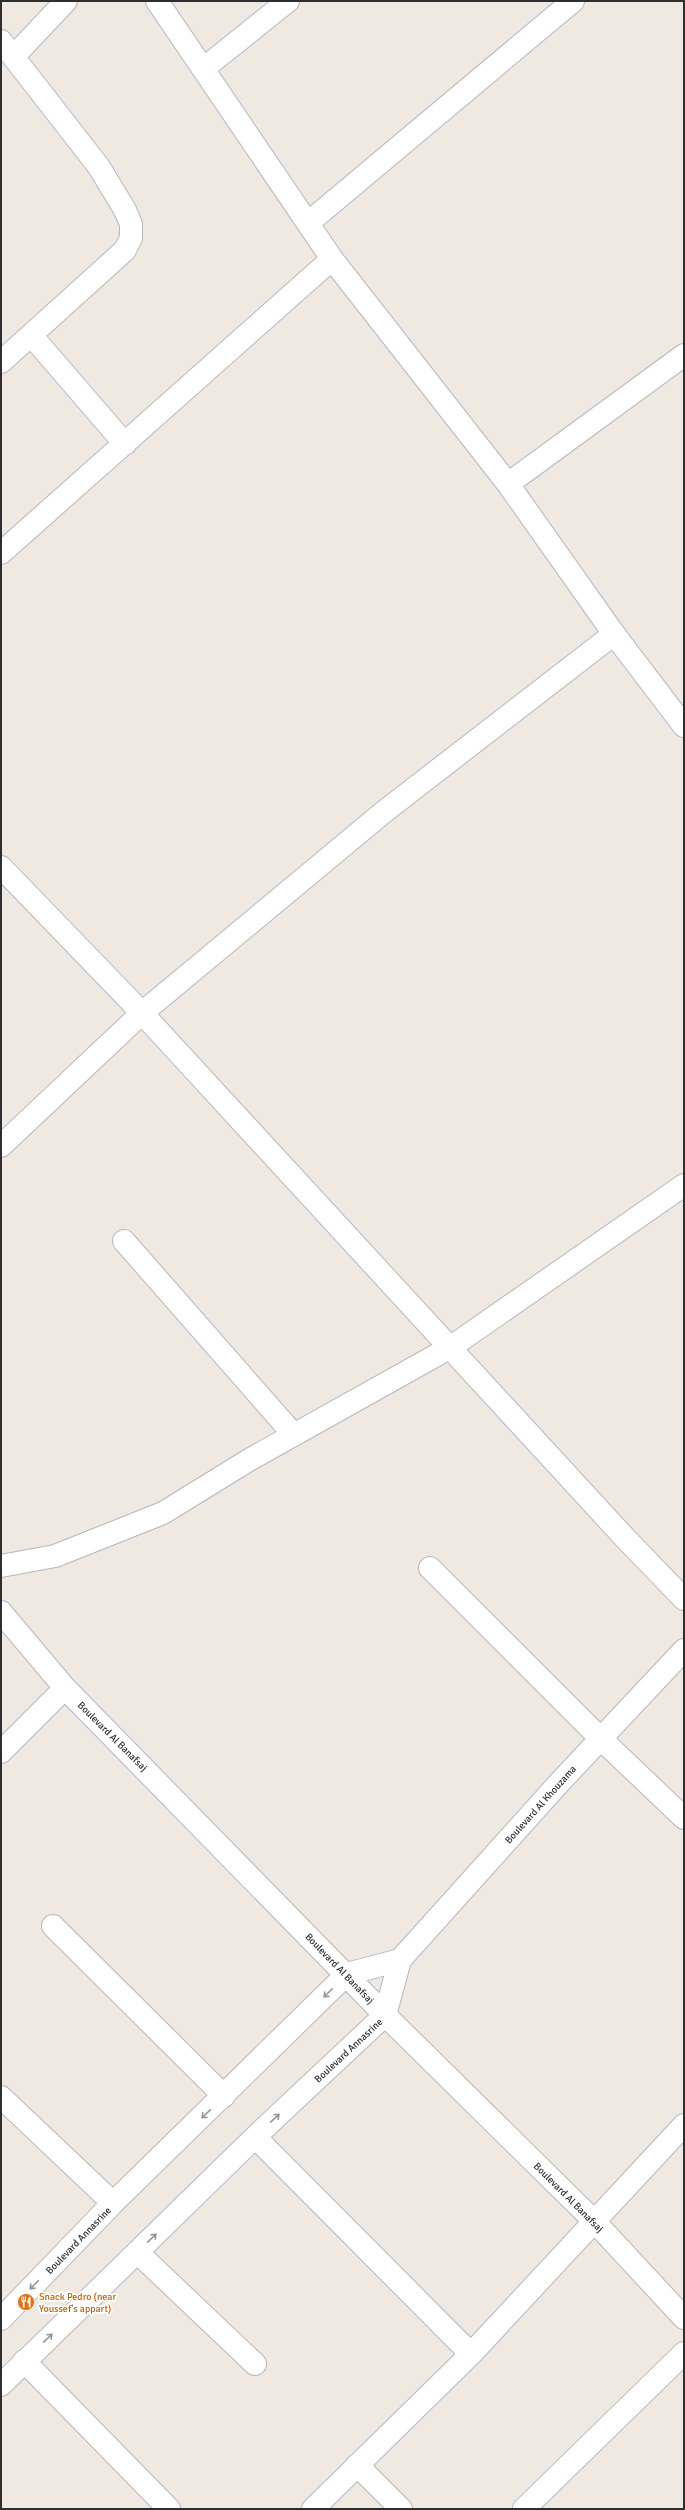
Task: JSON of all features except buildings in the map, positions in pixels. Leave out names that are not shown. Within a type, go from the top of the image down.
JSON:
[{"type":"street","points":[[1,362],[125,250],[131,238],[131,224],[99,167],[7,49],[66,1]]},
{"type":"street","points":[[157,1],[332,259],[508,484],[614,634],[684,726]]},
{"type":"street","points":[[203,69],[288,1]]},
{"type":"street","points":[[308,223],[573,1]]},
{"type":"street","points":[[1,553],[332,259]]},
{"type":"street","points":[[30,335],[125,444]]},
{"type":"street","points":[[508,484],[684,355]]},
{"type":"street","points":[[1,1146],[142,1013],[385,811],[614,634]]},
{"type":"street","points":[[1,867],[142,1013],[451,1347],[625,1538],[684,1599]]},
{"type":"street","points":[[1,1566],[55,1556],[163,1513],[294,1435],[451,1347],[684,1185]]},
{"type":"street","points":[[124,1241],[294,1435]]},
{"type":"street","points":[[430,1568],[600,1738],[684,1818]]},
{"type":"street","name":"Boulevard Al Banafsaj","points":[[1,1612],[65,1688],[347,1974],[385,2016],[595,2222],[684,2318]]},
{"type":"street","name":"Boulevard Al Khouzama","points":[[400,1960],[600,1738],[684,1650]]},
{"type":"street","points":[[1,1752],[65,1688]]},
{"type":"street","points":[[53,1926],[224,2096]]},
{"type":"street","name":"Boulevard Annasrine","points":[[1,2318],[113,2203],[347,1974],[400,1960],[385,2016],[255,2137],[1,2385]]},
{"type":"street","points":[[1,2097],[113,2203]]},
{"type":"street","points":[[313,2509],[471,2354],[684,2125]]},
{"type":"street","points":[[255,2137],[471,2354]]},
{"type":"street","points":[[137,2252],[255,2364]]},
{"type":"street","points":[[524,2509],[684,2354]]},
{"type":"street","points":[[24,2361],[170,2509]]},
{"type":"street","points":[[357,2465],[401,2509]]},
{"type":"place","name":"Snack Pedro (near Youssef's appart)","points":[[26,2302]]}]
